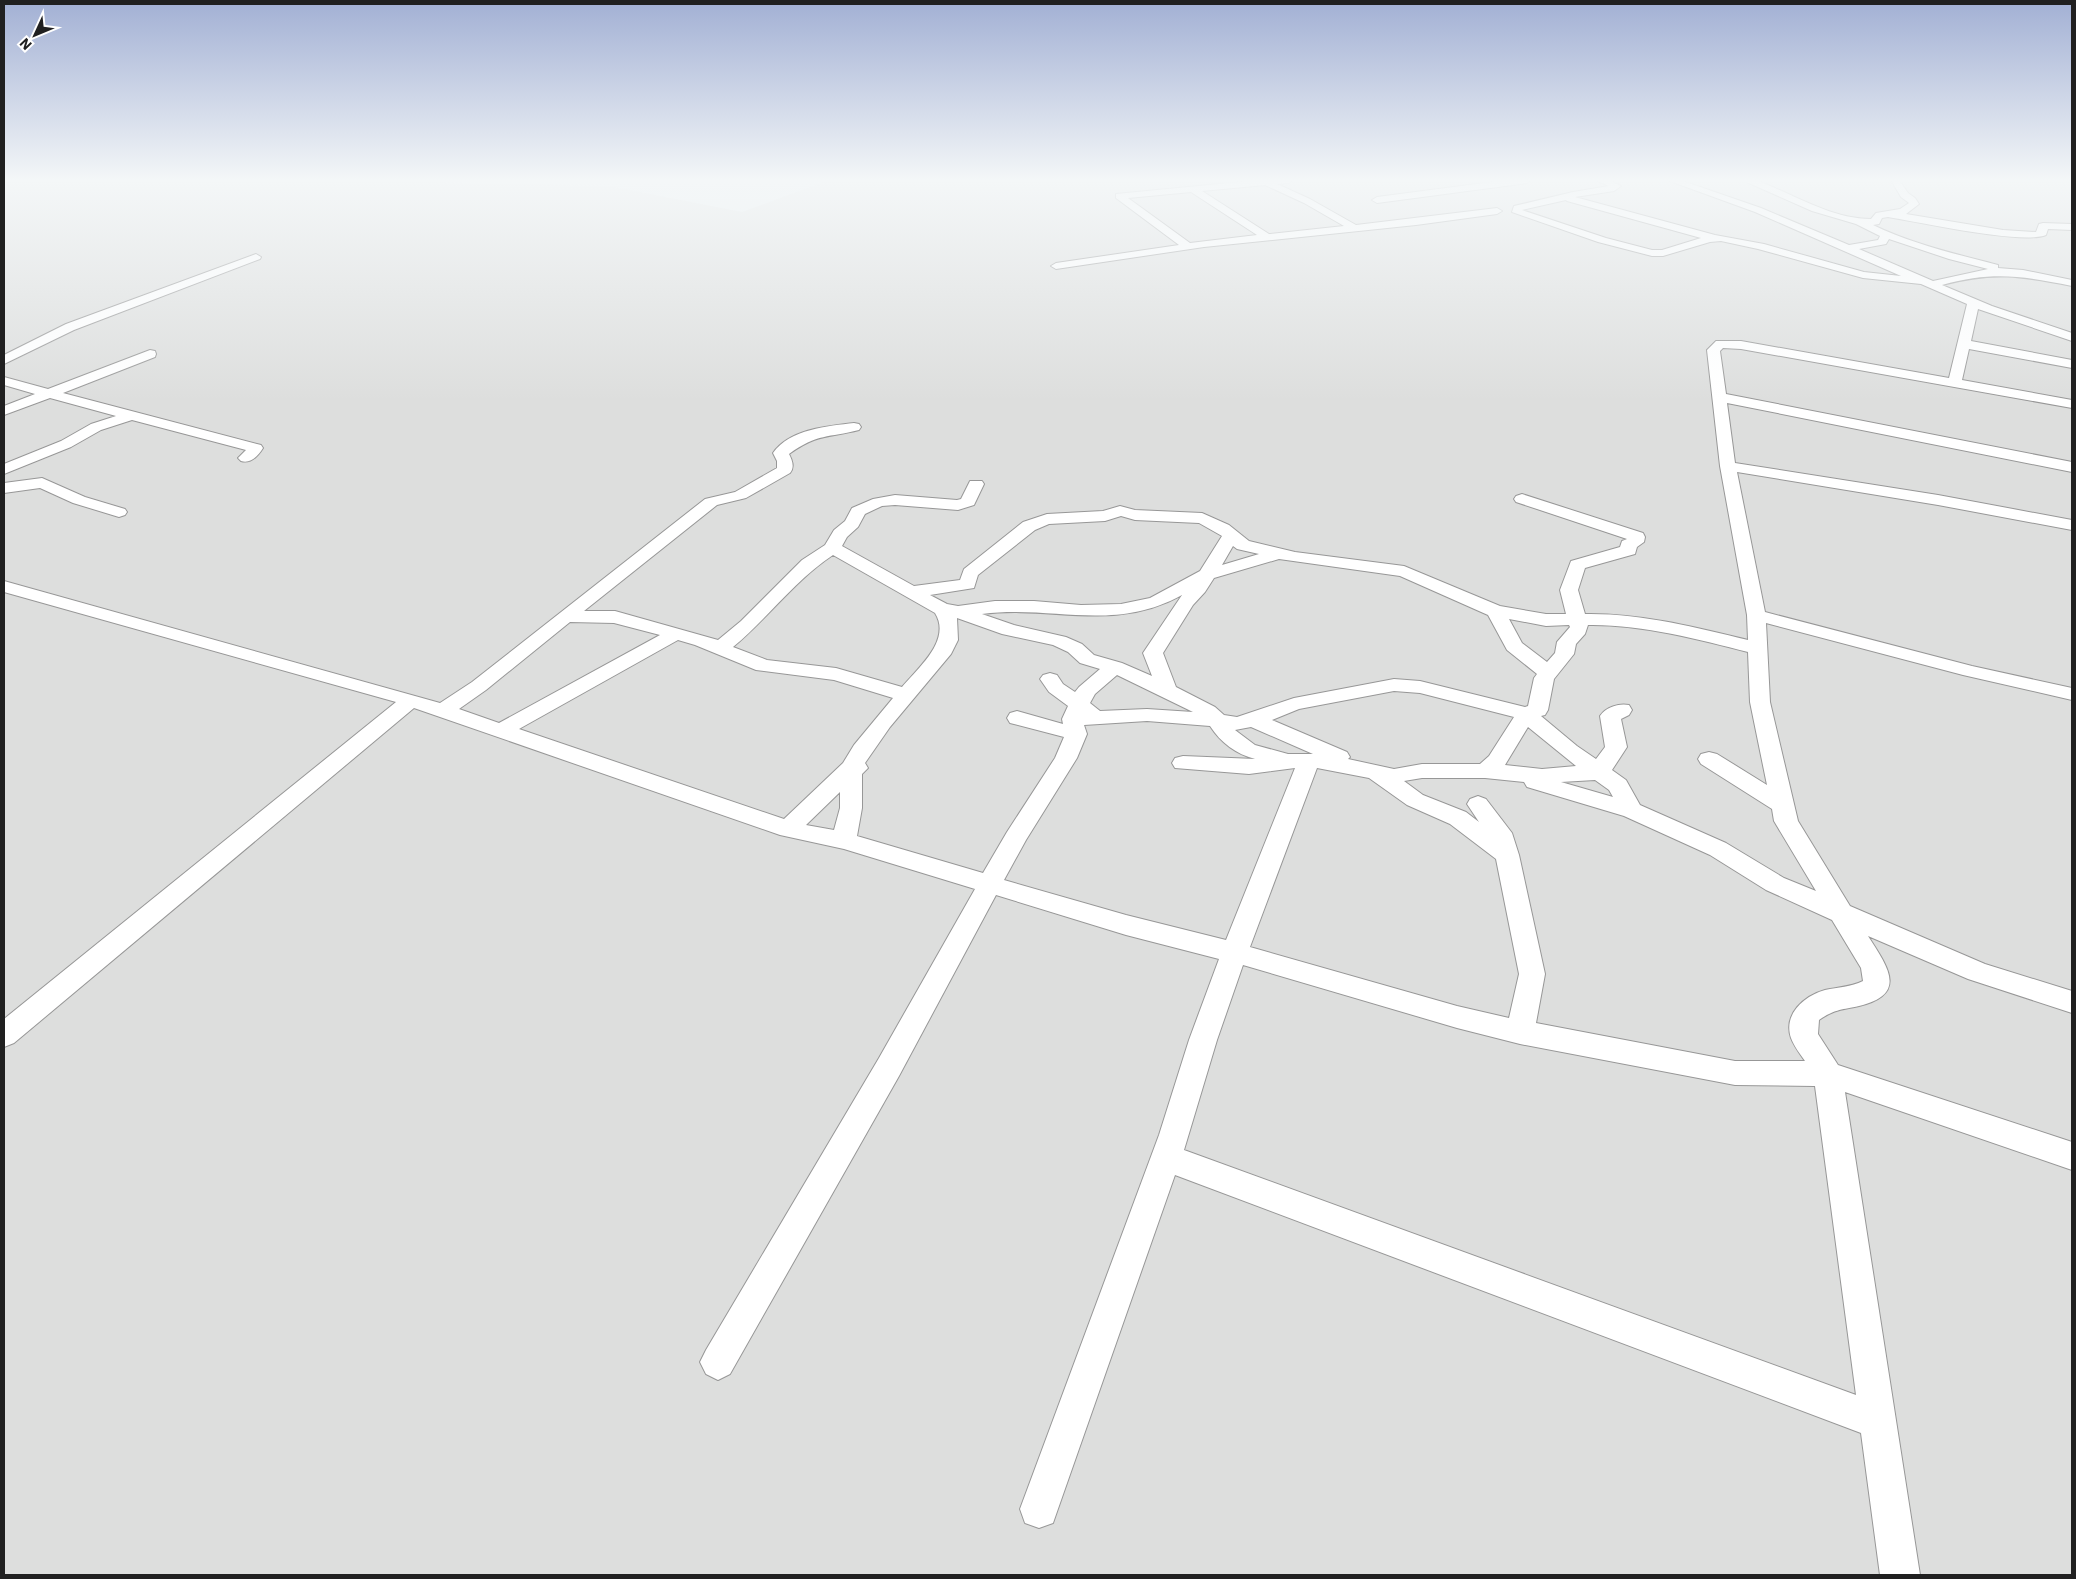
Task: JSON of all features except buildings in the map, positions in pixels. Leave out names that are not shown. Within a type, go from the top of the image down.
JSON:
[{"type":"street","points":[[1056,266],[1137,254]]},
{"type":"street","points":[[1787,254],[1863,275],[1926,283],[1991,272],[2006,272]]},
{"type":"street","points":[[1857,254],[1973,303],[2072,337]]},
{"type":"street","points":[[1945,254],[2006,272],[2072,283]]},
{"type":"street","points":[[4,360],[70,327],[256,257]]},
{"type":"street","points":[[1955,383],[1973,303]]},
{"type":"street","points":[[1900,1575],[1828,1074],[1804,1036],[1805,1015],[1826,1001],[1860,995],[1877,986],[1874,966],[1786,821],[1760,702],[1756,615],[1728,466],[1713,350],[1720,344],[1751,347],[2072,404]]},
{"type":"street","points":[[1964,344],[2072,364]]},
{"type":"street","points":[[4,411],[150,354]]},
{"type":"street","points":[[4,381],[256,448],[246,458]]},
{"type":"street","points":[[1719,397],[2072,467]]},
{"type":"street","points":[[4,469],[66,444],[96,428],[131,416]]},
{"type":"street","points":[[442,711],[479,686],[711,502],[740,495],[785,470],[785,461],[781,453],[799,439],[815,432],[854,427]]},
{"type":"street","points":[[1728,466],[1938,500],[2072,525]]},
{"type":"street","points":[[4,488],[42,483],[79,500],[119,512]]},
{"type":"street","points":[[719,649],[748,625],[808,564],[832,548],[840,534],[852,523],[858,511],[879,502],[895,500],[958,505],[968,502],[976,484]]},
{"type":"street","points":[[1485,771],[1497,761],[1526,714],[1538,710],[1544,678],[1564,654],[1567,642],[1576,634],[1579,627],[1570,590],[1577,565],[1629,550],[1628,545],[1636,542],[1637,537],[1522,499]]},
{"type":"street","points":[[910,592],[968,584],[970,574],[1012,539],[1030,526],[1048,519],[1105,516],[1120,511],[1135,515],[1202,518],[1231,535],[1243,545],[1350,566],[1404,571],[1494,611],[1546,620],[1606,619],[1696,633],[1758,648]]},
{"type":"street","points":[[1172,726],[1171,693],[1153,653],[1186,602],[1199,588],[1231,535]]},
{"type":"street","points":[[832,548],[910,592],[950,610],[1009,630],[1059,641],[1075,648],[1087,659],[1115,667],[1171,693],[1208,712],[1217,720],[1225,733],[1247,758]]},
{"type":"street","points":[[950,610],[1034,607],[1081,611],[1122,610],[1156,602],[1206,575],[1277,553]]},
{"type":"street","points":[[4,586],[411,700],[788,829],[846,841],[1126,925],[1236,953],[1457,1017],[1520,1032],[1735,1073],[1828,1074],[2072,1156]]},
{"type":"street","points":[[846,841],[846,830],[861,768],[862,750],[940,654],[948,640],[950,610]]},
{"type":"street","points":[[1494,611],[1514,646],[1548,673]]},
{"type":"street","points":[[1756,615],[2072,694]]},
{"type":"street","points":[[567,616],[615,617],[702,641],[764,666],[836,674],[906,695]]},
{"type":"street","points":[[500,731],[676,634]]},
{"type":"street","points":[[718,1362],[889,1067],[1015,838],[1066,758],[1076,719],[1086,691],[1115,667]]},
{"type":"street","points":[[1050,679],[1076,719]]},
{"type":"street","points":[[1017,718],[1076,719],[1129,715],[1172,726],[1217,720],[1237,724],[1253,720],[1294,704],[1394,685],[1420,687],[1526,714],[1569,751],[1618,785],[1632,810]]},
{"type":"street","points":[[4,1035],[411,700]]},
{"type":"street","points":[[1599,772],[1616,747],[1610,716],[1622,710]]},
{"type":"street","points":[[1253,720],[1375,772],[1416,800],[1458,818],[1507,855]]},
{"type":"street","points":[[1183,762],[1247,758],[1324,761],[1394,776],[1422,771],[1485,771],[1542,776],[1599,772]]},
{"type":"street","points":[[1709,759],[1782,804]]},
{"type":"street","points":[[1039,1509],[1166,1158],[1200,1047],[1236,953],[1299,761]]},
{"type":"street","points":[[788,829],[861,768]]},
{"type":"street","points":[[1485,771],[1546,784],[1632,810],[1718,849],[1775,884],[1977,972],[2072,1002]]},
{"type":"street","points":[[1478,804],[1500,833],[1507,855],[1532,974],[1520,1032]]},
{"type":"street","points":[[1166,1158],[1878,1421]]},
{"type":"shaded area","points":[[4,254],[2072,254],[2072,1575],[4,1575]]}]
